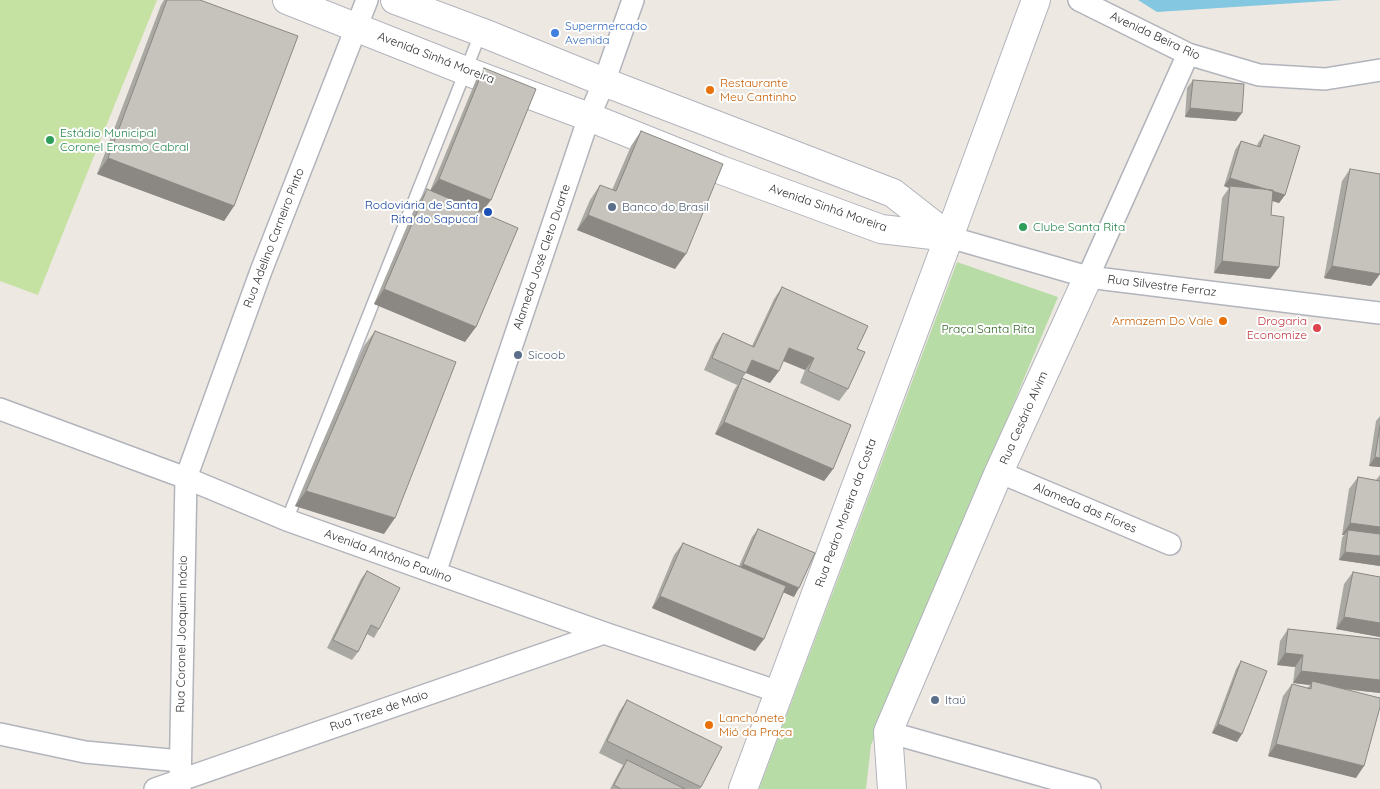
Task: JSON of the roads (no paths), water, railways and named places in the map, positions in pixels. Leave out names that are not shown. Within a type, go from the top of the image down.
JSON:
[{"type":"main road","name":"Avenida Sinhá Moreira","points":[[287,0],[721,170],[881,229],[949,237]]},
{"type":"main road","points":[[407,2],[604,82],[893,194],[949,237]]},
{"type":"main road","name":"Rua Pedro Moreira da Costa","points":[[743,789],[1035,2]]},
{"type":"main road","name":"Rua Cesário Alvim","points":[[892,789],[888,732],[999,472],[1088,277]]},
{"type":"street","name":"Rua Adelino Carneiro Pinto","points":[[186,478],[261,271],[368,0]]},
{"type":"street","name":"Alameda José Cleto Duarte","points":[[435,573],[589,117],[634,0]]},
{"type":"street","name":"Avenida Beira Rio","points":[[1080,0],[1188,54],[1259,75],[1325,79],[1380,70]]},
{"type":"street","name":"Rua Cesário Alvim","points":[[1088,277],[1188,54]]},
{"type":"street","name":"Rua Silvestre Ferraz","points":[[949,237],[1088,277],[1380,313]]},
{"type":"street","name":"Avenida Antônio Paulino","points":[[0,409],[186,478],[288,520],[604,633],[779,692]]},
{"type":"street","name":"Alameda das Flores","points":[[999,472],[1170,544]]},
{"type":"street","name":"Rua Coronel Joaquim Inácio","points":[[180,777],[186,478]]},
{"type":"street","name":"Rua Treze de Maio","points":[[155,789],[180,777],[604,633]]},
{"type":"street","points":[[888,732],[1090,789]]},
{"type":"street","points":[[0,734],[85,752],[180,777]]},
{"type":"lane","points":[[288,520],[482,32]]},
{"type":"water","points":[[1138,0],[1342,0],[1157,12]]},
{"type":"place","name":"Supermercado Avenida","points":[[555,33]]},
{"type":"place","name":"Restaurante Meu Cantinho","points":[[710,90]]},
{"type":"place","name":"Estádio Municipal Coronel Erasmo Cabral","points":[[50,140]]},
{"type":"place","name":"Banco do Brasil","points":[[612,207]]},
{"type":"place","name":"Rodoviária de Santa Rita do Sapucaí","points":[[488,212]]},
{"type":"place","name":"Clube Santa Rita","points":[[1023,227]]},
{"type":"place","name":"Armazem Do Vale","points":[[1223,321]]},
{"type":"place","name":"Drogaria Economize","points":[[1317,328]]},
{"type":"place","name":"Sicoob","points":[[518,355]]},
{"type":"place","name":"Itaú","points":[[935,700]]},
{"type":"place","name":"Lanchonete Mió da Praça","points":[[709,725]]},
{"type":"park label","name":"Praça Santa Rita","points":[[988,329]]}]
